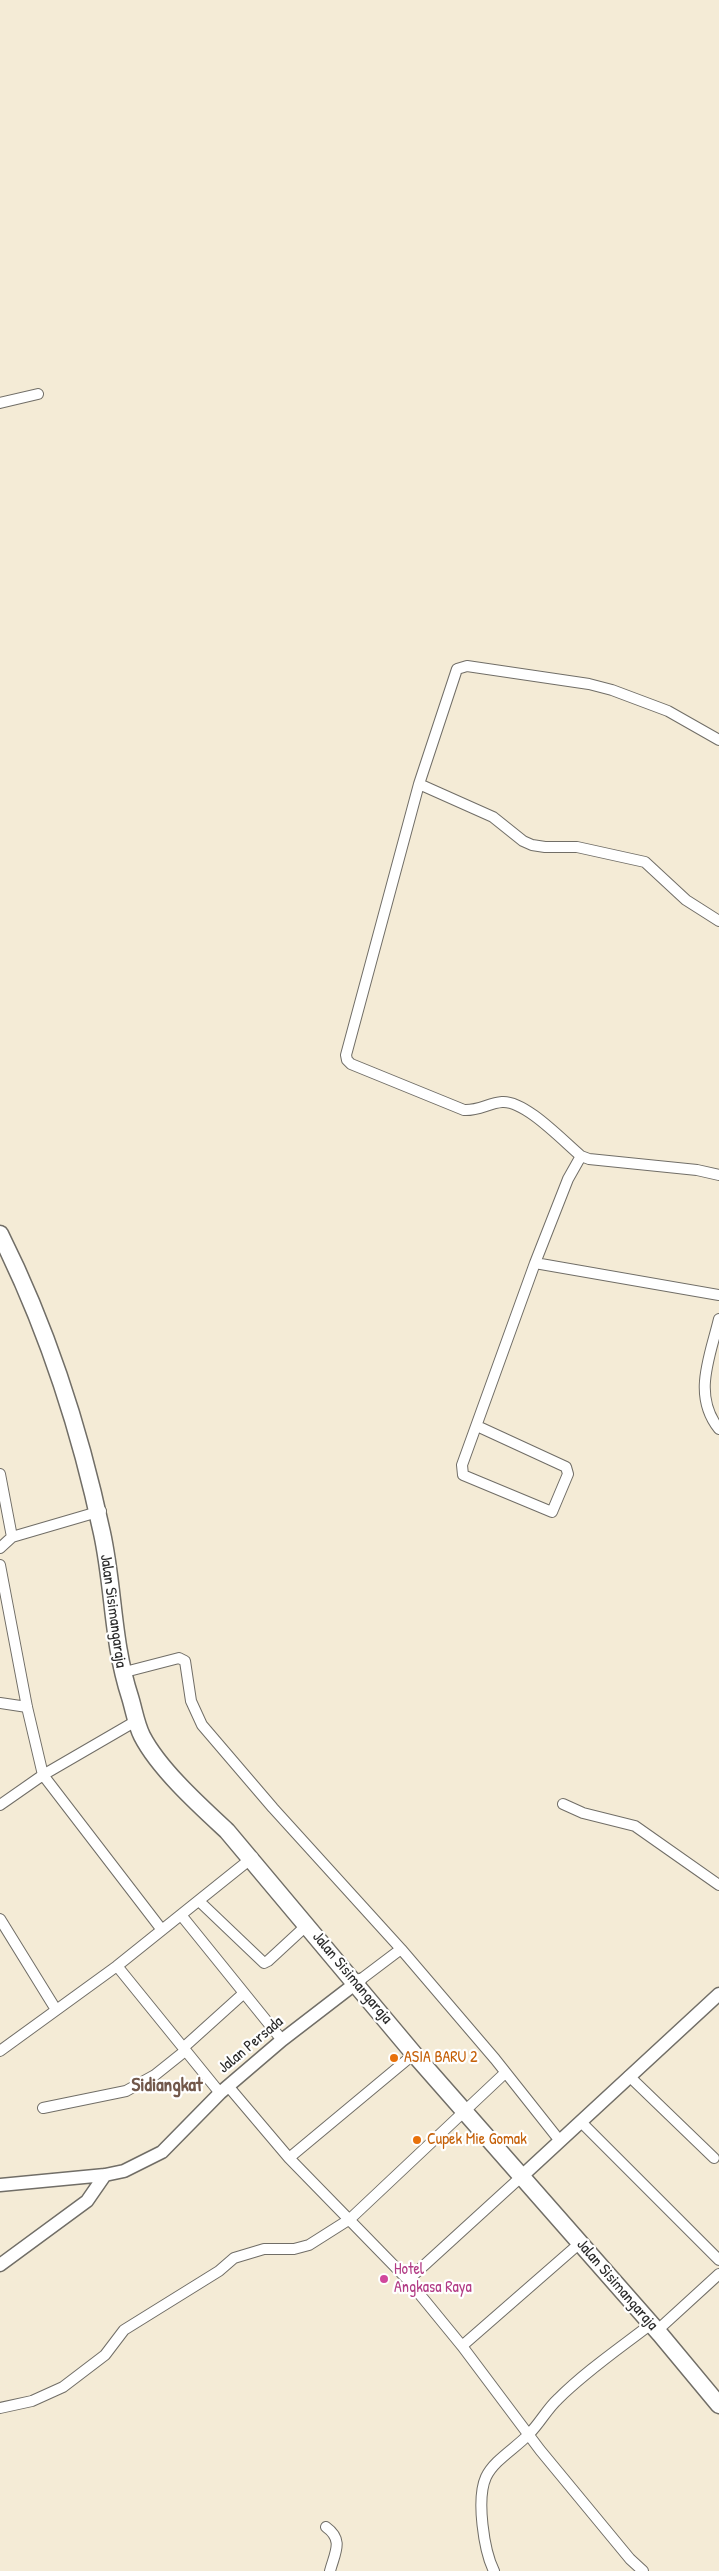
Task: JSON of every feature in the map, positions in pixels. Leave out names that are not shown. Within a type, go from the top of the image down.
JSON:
[{"type":"highway","name":"Jalan Sisimangaraja","points":[[0,1234],[38,1316],[88,1468],[98,1507],[123,1673],[136,1721],[143,1738],[157,1758],[252,1858],[467,2110],[719,2397]]},
{"type":"highway","name":"Jalan Sisimangaraja","points":[[123,1673],[141,1726],[150,1744],[202,1803],[230,1829],[307,1925],[358,1981],[414,2054],[467,2110]]},
{"type":"highway","name":"Jalan Sisimangaraja","points":[[524,2174],[580,2243],[656,2325],[719,2405]]},
{"type":"street","points":[[0,403],[38,394]]},
{"type":"street","points":[[719,740],[668,711],[612,690],[589,684],[464,666],[457,669],[453,676],[419,784],[346,1050],[347,1060],[464,1110],[501,1102],[517,1104],[541,1121],[581,1156],[600,1160],[697,1170],[719,1175]]},
{"type":"street","points":[[419,784],[492,816],[523,841],[532,845],[577,847],[645,862],[686,900],[719,920]]},
{"type":"street","points":[[477,1426],[566,1467],[568,1474],[552,1512],[463,1475],[462,1465],[535,1263],[568,1179],[581,1156]]},
{"type":"street","points":[[535,1263],[719,1295]]},
{"type":"street","points":[[719,1319],[718,1332],[706,1373],[705,1404],[710,1418],[719,1429]]},
{"type":"street","points":[[0,1474],[12,1537]]},
{"type":"street","points":[[0,1548],[12,1537],[98,1507]]},
{"type":"street","points":[[0,1565],[27,1707],[43,1775],[162,1930]]},
{"type":"street","points":[[123,1673],[179,1658],[185,1660],[191,1702],[202,1725],[273,1808],[401,1948],[560,2141]]},
{"type":"street","points":[[0,1703],[27,1707]]},
{"type":"street","points":[[0,1806],[43,1775],[136,1721]]},
{"type":"street","points":[[563,1804],[583,1813],[635,1826],[719,1885]]},
{"type":"street","points":[[0,2050],[55,2008],[117,1966],[252,1858]]},
{"type":"street","points":[[199,1900],[264,1963],[307,1925]]},
{"type":"street","points":[[181,1915],[282,2040]]},
{"type":"street","points":[[0,1919],[55,2008]]},
{"type":"street","points":[[358,1981],[401,1948]]},
{"type":"street","points":[[117,1966],[184,2049],[408,2280],[462,2346],[577,2495],[630,2559],[643,2571]]},
{"type":"street","name":"Jalan Persada","points":[[0,2185],[105,2175],[124,2171],[162,2152],[224,2089],[282,2040],[358,1981]]},
{"type":"street","points":[[43,2108],[126,2091],[155,2075],[244,1993]]},
{"type":"street","points":[[408,2280],[719,1994]]},
{"type":"street","points":[[289,2158],[414,2054]]},
{"type":"street","points":[[0,2408],[32,2401],[63,2387],[105,2355],[124,2330],[219,2271],[234,2258],[264,2249],[294,2249],[309,2245],[350,2219],[505,2073]]},
{"type":"street","points":[[629,2076],[714,2158]]},
{"type":"street","points":[[581,2122],[719,2260]]},
{"type":"street","points":[[0,2265],[87,2201],[105,2175]]},
{"type":"street","points":[[68,2179],[80,2184],[87,2201]]},
{"type":"street","points":[[462,2346],[580,2243]]},
{"type":"street","points":[[494,2571],[487,2550],[481,2498],[485,2482],[494,2467],[530,2434],[558,2399],[656,2325],[719,2274]]},
{"type":"street","points":[[326,2527],[334,2533],[338,2540],[330,2571]]},
{"type":"place","name":"ASIA BARU 2","points":[[394,2058]]},
{"type":"place","name":"Cupek Mie Gomak","points":[[417,2140]]},
{"type":"place","name":"Hotel Angkasa Raya","points":[[384,2279]]},
{"type":"district","name":"Sidiangkat","points":[[167,2086]]}]
